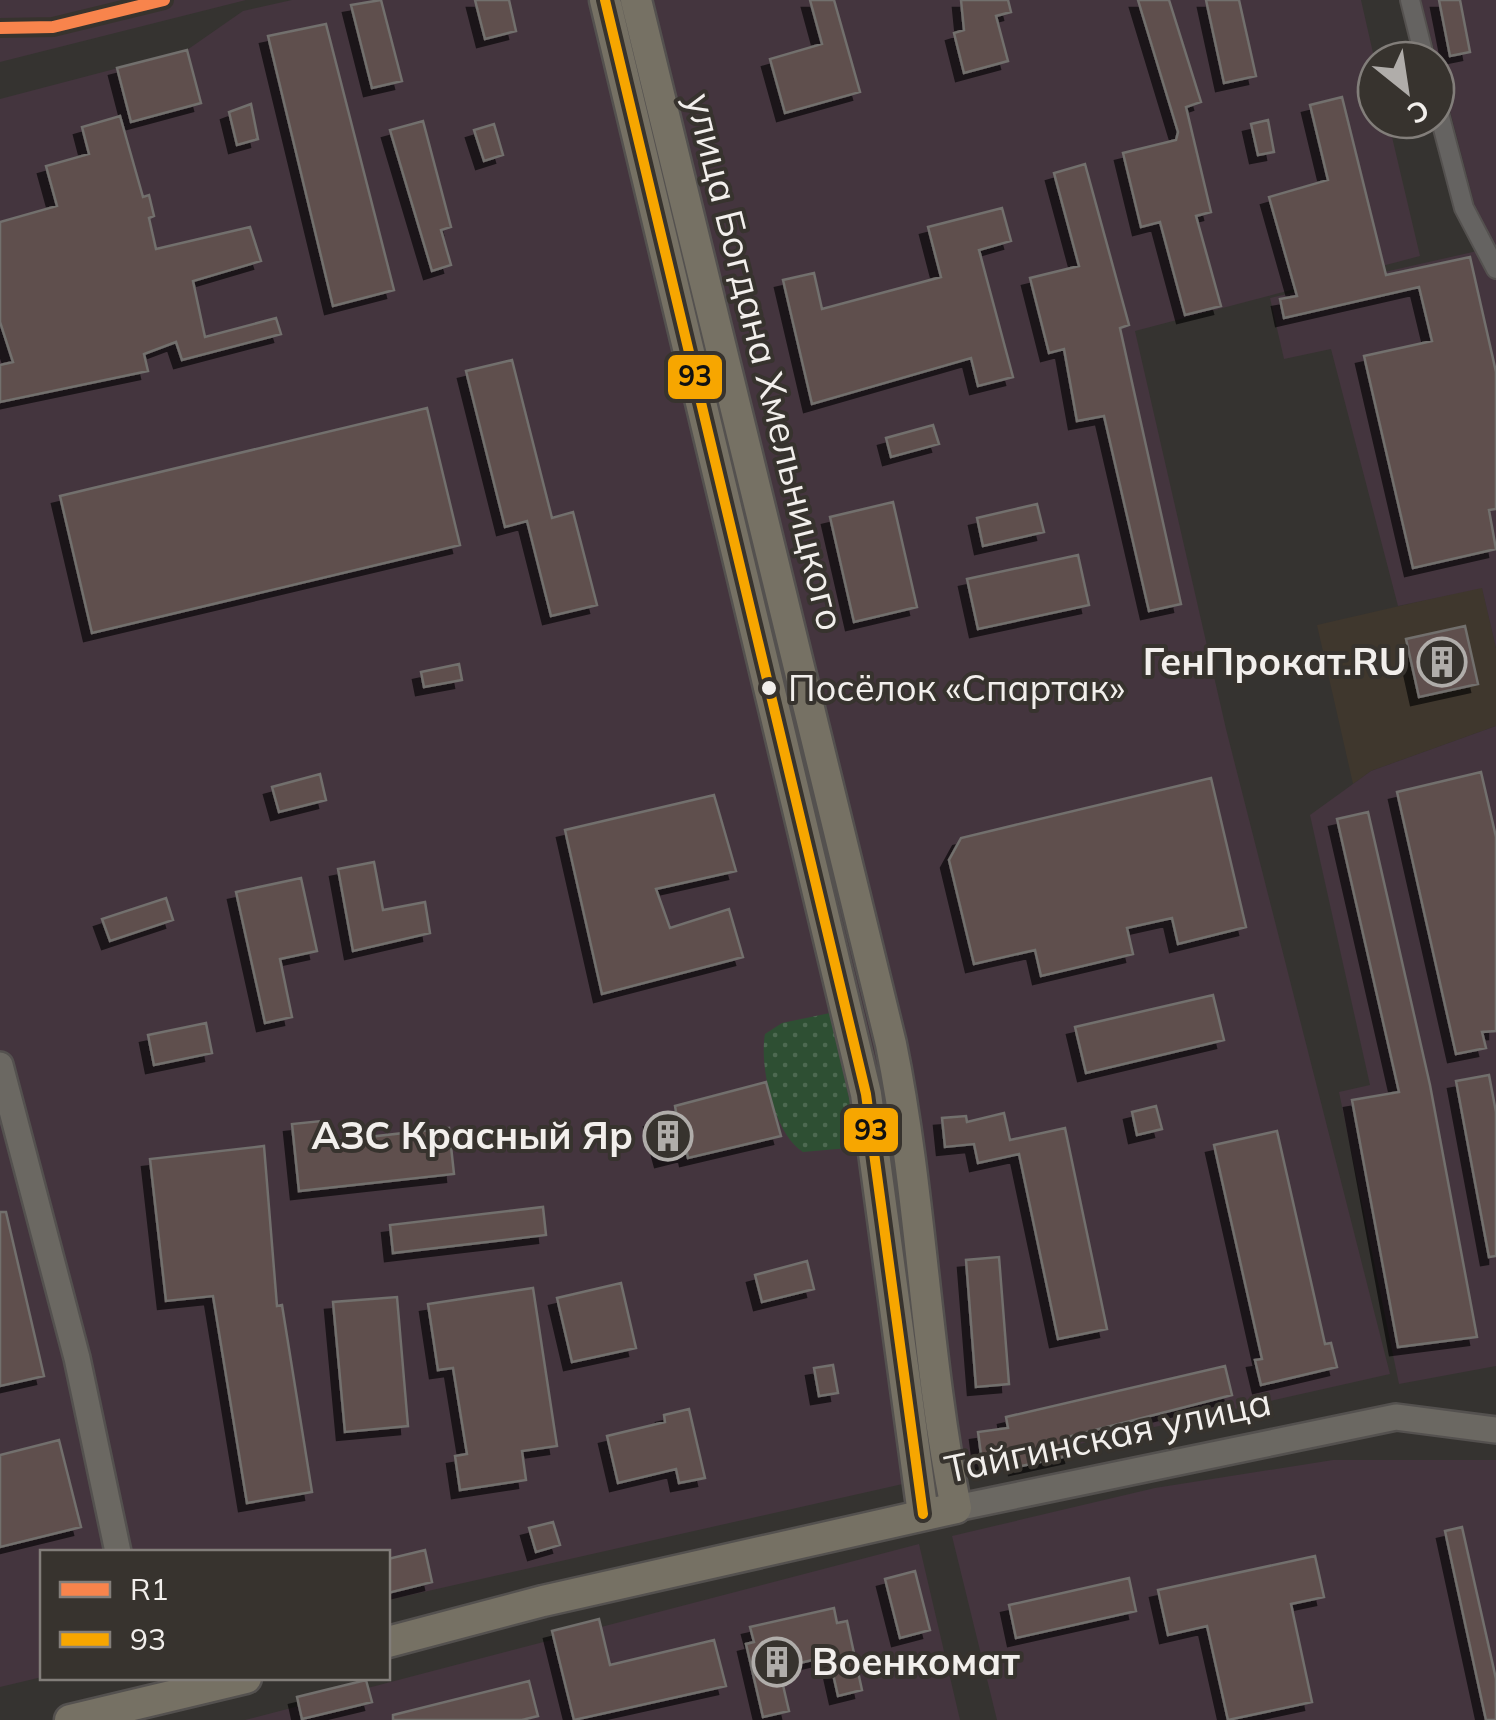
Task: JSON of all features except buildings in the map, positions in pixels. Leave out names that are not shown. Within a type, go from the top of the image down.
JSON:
[{"type":"highway","name":"улица Богдана Хмельницкого","points":[[606,0],[857,1053],[879,1172],[923,1514]]},
{"type":"highway","name":"улица Богдана Хмельницкого","points":[[636,0],[891,1044],[910,1136],[944,1448],[956,1508]]},
{"type":"highway","points":[[857,1053],[891,1044]]},
{"type":"highway","name":"Тайгинская улица","points":[[390,1641],[542,1601],[956,1508]]},
{"type":"highway","points":[[70,1720],[171,1686],[227,1680]]},
{"type":"main road","points":[[0,1065],[77,1358],[118,1550]]},
{"type":"main road","name":"Тайгинская улица","points":[[956,1508],[1396,1417],[1496,1430]]},
{"type":"street","points":[[1410,0],[1420,40]]},
{"type":"street","points":[[1446,140],[1464,208],[1496,269]]},
{"type":"shaded area","points":[[0,0],[246,0],[0,62]]},
{"type":"shaded area","points":[[292,0],[1361,0],[1370,40],[1356,40],[1356,140],[1393,140],[1420,256],[1135,331],[1226,729],[1390,1374],[390,1600],[390,1550],[40,1550],[40,1677],[0,1687],[0,99],[187,50],[243,11]]},
{"type":"shaded area","points":[[1421,0],[1496,0],[1496,648],[1482,588],[1398,606],[1331,349],[1284,359],[1270,298],[1486,249],[1456,134],[1456,40],[1431,40]]},
{"type":"shaded area","points":[[1482,587],[1496,648],[1496,726],[1371,771],[1353,784],[1317,625]]},
{"type":"shaded area","points":[[1496,726],[1496,1366],[1399,1384],[1339,1092],[1370,1085],[1310,815],[1371,771]]},
{"type":"shaded area","points":[[1333,1460],[1496,1460],[1496,1720],[997,1720],[952,1536],[1155,1488]]},
{"type":"shaded area","points":[[919,1544],[960,1720],[245,1720]]},
{"type":"green space","points":[[830,1013],[860,1147],[803,1152],[784,1131],[771,1098],[764,1063],[765,1034],[782,1023]]},
{"type":"transit line","name":"R1","points":[[0,28],[53,27],[164,0]]},
{"type":"transit line","name":"93","points":[[605,0],[866,1094],[923,1514]]},
{"type":"place","name":"ГенПрокат.RU","points":[[1442,662]]},
{"type":"place","name":"Посёлок «Спартак»","points":[[769,688]]},
{"type":"place","name":"АЗС Красный Яр","points":[[668,1136]]},
{"type":"place","name":"Военкомат","points":[[777,1662]]}]
